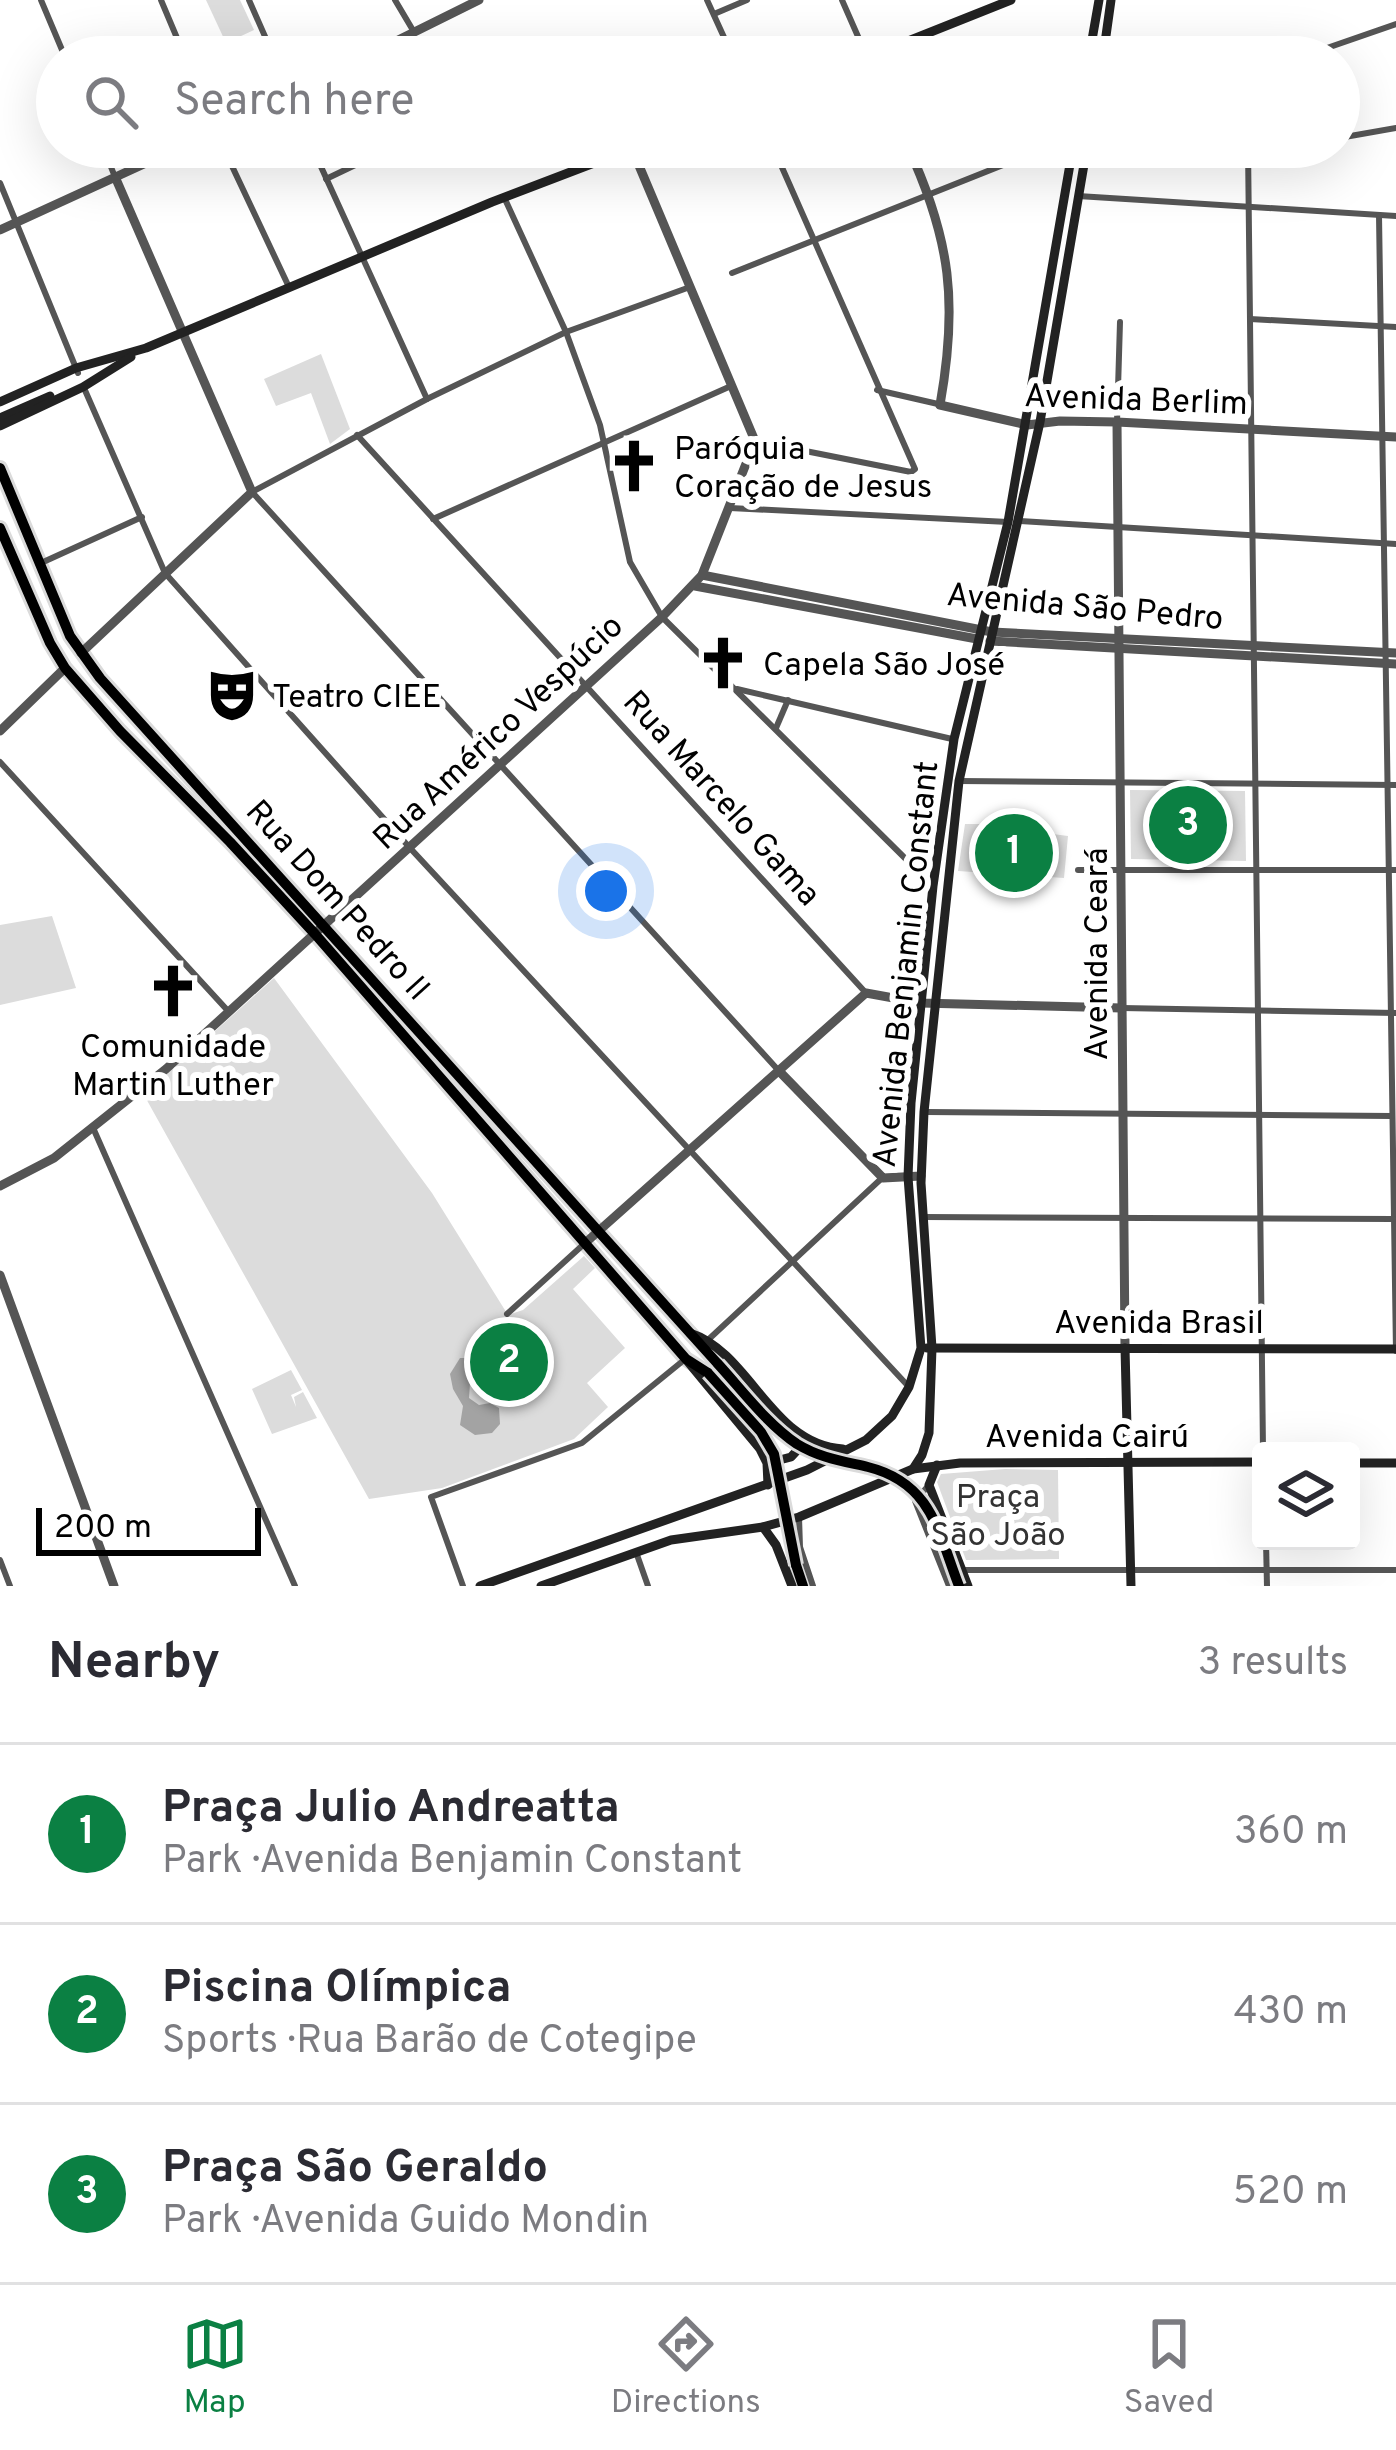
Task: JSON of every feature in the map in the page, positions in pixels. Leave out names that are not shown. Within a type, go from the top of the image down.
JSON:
[{"type":"main road","points":[[920,36],[1012,0]]},
{"type":"main road","points":[[1093,36],[1099,0]]},
{"type":"main road","points":[[1105,36],[1111,0]]},
{"type":"main road","points":[[0,422],[114,363],[288,285],[581,168]]},
{"type":"main road","name":"Avenida Benjamin Constant","points":[[480,1586],[768,1485],[866,1440],[892,1416],[926,1348],[908,1177],[927,1003],[959,781],[1027,425],[1070,168]]},
{"type":"main road","name":"Avenida Benjamin Constant","points":[[913,1469],[929,1433],[921,1176],[933,886],[954,739],[1020,521],[1083,168]]},
{"type":"main road","points":[[0,405],[77,370],[114,363]]},
{"type":"main road","points":[[0,422],[83,387],[114,363]]},
{"type":"main road","name":"Rua Dom Pedro II","points":[[0,468],[81,653],[718,1364],[794,1442],[820,1456],[902,1479],[919,1493],[964,1586]]},
{"type":"main road","name":"Rua Dom Pedro II","points":[[0,528],[65,668],[315,934],[686,1359],[767,1463]]},
{"type":"main road","points":[[690,1333],[709,1339],[788,1425],[822,1445],[848,1449]]},
{"type":"main road","name":"Avenida Brasil","points":[[926,1348],[1396,1350]]},
{"type":"main road","name":"Avenida Ceará","points":[[1125,1348],[1130,1586]]},
{"type":"main road","name":"Rua Dom Pedro II","points":[[686,1359],[708,1373],[761,1432],[774,1454],[788,1542],[802,1586]]},
{"type":"main road","points":[[768,1485],[767,1463],[791,1457],[807,1438]]},
{"type":"main road","name":"Avenida Cairú","points":[[913,1469],[1252,1462]]},
{"type":"main road","points":[[1360,1462],[1396,1463]]},
{"type":"main road","points":[[937,1465],[929,1485],[964,1586]]},
{"type":"main road","points":[[541,1586],[671,1540],[799,1517],[913,1469]]},
{"type":"main road","points":[[763,1527],[776,1545],[792,1586]]},
{"type":"street","points":[[41,0],[56,36]]},
{"type":"street","points":[[161,0],[176,36]]},
{"type":"street","points":[[249,0],[265,36]]},
{"type":"street","points":[[395,0],[414,32]]},
{"type":"street","points":[[406,36],[479,0]]},
{"type":"street","points":[[707,0],[723,36]]},
{"type":"street","points":[[713,14],[747,0]]},
{"type":"street","points":[[842,0],[858,36]]},
{"type":"street","points":[[1360,37],[1396,24]]},
{"type":"street","points":[[1360,134],[1396,128]]},
{"type":"street","points":[[112,168],[252,491],[779,1071],[883,1178]]},
{"type":"street","points":[[0,230],[138,168]]},
{"type":"street","points":[[233,168],[288,285]]},
{"type":"street","points":[[321,168],[427,399]]},
{"type":"street","points":[[326,179],[349,168]]},
{"type":"street","points":[[642,168],[755,441],[698,581]]},
{"type":"street","points":[[755,441],[911,472],[915,469],[782,168]]},
{"type":"street","points":[[918,168],[943,240],[949,292],[951,346],[940,404]]},
{"type":"street","points":[[731,273],[995,168]]},
{"type":"street","points":[[1248,168],[1263,1442]]},
{"type":"street","points":[[0,183],[77,370]]},
{"type":"street","points":[[1078,196],[1396,217]]},
{"type":"street","points":[[504,197],[566,332],[603,440],[630,562],[662,617],[933,886]]},
{"type":"street","points":[[1379,215],[1385,543],[1392,658],[1396,1350]]},
{"type":"street","points":[[81,653],[252,491],[566,332],[690,286]]},
{"type":"street","points":[[1250,319],[1396,327]]},
{"type":"street","name":"Avenida Ceará","points":[[1120,322],[1125,1348]]},
{"type":"street","points":[[433,519],[731,386]]},
{"type":"street","points":[[83,387],[165,573],[410,848],[909,1387]]},
{"type":"street","name":"Avenida Berlim","points":[[878,390],[1027,425],[1117,422],[1396,436]]},
{"type":"street","name":"Rua Marcelo Gama","points":[[357,435],[866,993]]},
{"type":"street","points":[[727,508],[1008,522]]},
{"type":"street","points":[[40,564],[142,517]]},
{"type":"street","points":[[1020,521],[1396,544]]},
{"type":"street","name":"Rua Américo Vespúcio","points":[[0,1186],[94,1130],[326,925],[698,581]]},
{"type":"street","name":"Avenida São Pedro","points":[[698,581],[985,635],[1392,658]]},
{"type":"street","points":[[0,731],[65,668]]},
{"type":"street","points":[[734,688],[954,739]]},
{"type":"street","points":[[776,728],[788,700]]},
{"type":"street","points":[[0,762],[229,1012]]},
{"type":"street","points":[[959,781],[1392,784]]},
{"type":"street","points":[[1078,870],[1393,870]]},
{"type":"street","points":[[508,1314],[866,993],[927,1003],[1394,1012]]},
{"type":"street","points":[[923,1112],[1394,1116]]},
{"type":"street","points":[[94,1130],[295,1586]]},
{"type":"street","points":[[709,1339],[883,1178],[921,1176]]},
{"type":"street","points":[[923,1217],[1395,1219]]},
{"type":"street","points":[[0,1274],[113,1586]]},
{"type":"street","points":[[463,1586],[431,1497],[582,1444],[686,1359]]},
{"type":"street","points":[[929,1485],[915,1501],[950,1586]]},
{"type":"street","points":[[799,1517],[800,1547],[813,1586]]},
{"type":"street","points":[[1266,1550],[1267,1586]]},
{"type":"street","points":[[636,1552],[648,1586]]},
{"type":"street","points":[[0,1560],[10,1586]]},
{"type":"street","points":[[962,1570],[1396,1570]]},
{"type":"green space","points":[[206,0],[240,0],[254,30],[223,36]]},
{"type":"green space","points":[[321,354],[350,429],[330,444],[311,393],[276,406],[264,379]]},
{"type":"green space","points":[[1130,790],[1245,791],[1246,861],[1131,859]]},
{"type":"green space","points":[[965,824],[1002,824],[1001,831],[1012,833],[1014,829],[1068,836],[1064,878],[958,871]]},
{"type":"green space","points":[[52,916],[76,988],[0,1005],[0,925]]},
{"type":"green space","points":[[274,978],[432,1193],[508,1315],[523,1310],[584,1256],[595,1268],[573,1289],[625,1348],[587,1383],[608,1407],[574,1439],[442,1488],[369,1499],[144,1095]]},
{"type":"green space","points":[[291,1370],[302,1390],[291,1395],[296,1407],[294,1397],[303,1392],[317,1418],[272,1434],[252,1389]]},
{"type":"green space","name":"Praça São João","points":[[1058,1470],[1059,1559],[966,1560],[937,1482],[941,1474]]},
{"type":"shaded area","points":[[512,1332],[528,1385],[507,1391],[490,1338]]},
{"type":"shaded area","points":[[460,1358],[470,1358],[481,1367],[482,1377],[470,1383],[469,1398],[499,1408],[500,1424],[492,1433],[475,1435],[460,1425],[463,1406],[450,1374]]},
{"type":"place","name":"Paróquia Coração de Jesus","points":[[634,466]]},
{"type":"place","name":"Capela São José","points":[[723,663]]},
{"type":"place","name":"Teatro CIEE","points":[[232,695]]},
{"type":"place","name":"Praça São Geraldo","points":[[1188,825]]},
{"type":"place","name":"Praça Julio Andreatta","points":[[1014,853]]},
{"type":"place","name":"Comunidade Martin Luther","points":[[173,991]]},
{"type":"place","name":"Piscina Olímpica","points":[[509,1362]]}]
